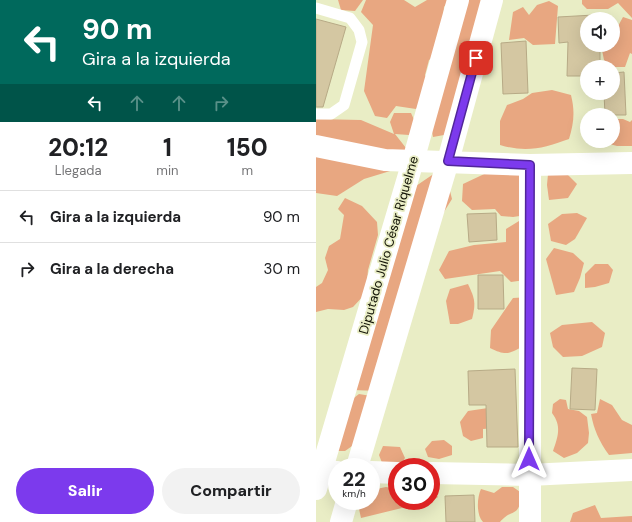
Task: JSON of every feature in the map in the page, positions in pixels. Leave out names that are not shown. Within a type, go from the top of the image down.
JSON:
[{"type":"street","name":"Diputado Julio César Riquelme","points":[[323,476],[458,0]]},
{"type":"street","points":[[360,458],[448,161],[492,0]]},
{"type":"street","points":[[316,146],[385,160],[530,165],[632,163]]},
{"type":"street","points":[[530,165],[530,522]]},
{"type":"street","points":[[440,473],[529,475],[632,470]]},
{"type":"street","points":[[341,522],[344,510]]},
{"type":"lane","points":[[316,8],[350,18],[359,30],[362,42],[344,105],[330,114],[316,114]]},
{"type":"shaded area","points":[[338,0],[363,0],[355,11],[341,10]]},
{"type":"shaded area","points":[[366,0],[404,0],[415,7],[427,0],[449,0],[444,7],[442,33],[437,54],[429,60],[425,75],[431,85],[423,101],[416,109],[396,106],[387,118],[375,116],[364,91],[373,25],[361,12]]},
{"type":"shaded area","points":[[466,0],[496,0],[455,133],[433,137],[431,126]]},
{"type":"shaded area","points":[[582,0],[632,0],[632,18],[618,3],[608,9],[587,9],[582,4]]},
{"type":"shaded area","points":[[549,1],[558,6],[555,44],[533,45],[524,38],[509,40],[513,12],[523,7],[529,15],[537,5]]},
{"type":"shaded area","points":[[623,17],[632,20],[632,54],[630,53],[625,67],[620,67],[620,60],[604,60],[602,52],[620,52],[620,22]]},
{"type":"shaded area","points":[[552,90],[571,95],[573,117],[569,139],[543,147],[527,149],[500,145],[500,121],[507,105],[523,99],[532,93]]},
{"type":"shaded area","points":[[394,113],[411,113],[416,124],[409,135],[395,134],[406,148],[400,168],[364,179],[337,196],[316,193],[316,119],[361,120],[394,134],[390,122]]},
{"type":"shaded area","points":[[620,119],[630,122],[632,120],[632,146],[620,146]]},
{"type":"shaded area","points":[[518,162],[526,215],[513,217],[501,216],[495,209],[472,210],[462,201],[463,184],[497,168]]},
{"type":"shaded area","points":[[564,171],[577,184],[568,198],[549,200],[547,185],[548,174]]},
{"type":"shaded area","points":[[435,173],[448,183],[452,199],[439,220],[378,391],[353,390],[413,188]]},
{"type":"shaded area","points":[[345,198],[362,206],[377,222],[378,235],[368,270],[366,293],[353,307],[344,310],[328,309],[316,312],[316,287],[322,283],[328,270],[325,258],[329,246],[340,239],[344,215],[338,209]]},
{"type":"shaded area","points":[[577,213],[587,218],[575,239],[566,245],[551,241],[548,224],[562,214]]},
{"type":"shaded area","points":[[519,221],[531,235],[532,279],[511,282],[500,271],[445,279],[439,270],[449,251],[474,245],[506,242],[506,229]]},
{"type":"shaded area","points":[[554,248],[573,253],[584,263],[574,292],[556,295],[546,259]]},
{"type":"shaded area","points":[[595,264],[608,264],[613,270],[609,283],[585,288],[585,274]]},
{"type":"shaded area","points":[[468,284],[474,301],[472,319],[458,324],[450,324],[446,301],[450,289]]},
{"type":"shaded area","points":[[530,297],[527,344],[509,353],[496,351],[490,348],[491,330],[513,298]]},
{"type":"shaded area","points":[[592,322],[605,333],[602,347],[582,356],[563,357],[553,347],[550,333],[562,325]]},
{"type":"shaded area","points":[[359,394],[371,396],[355,444],[345,451],[329,451],[346,404]]},
{"type":"shaded area","points":[[560,399],[566,400],[568,409],[579,411],[587,417],[589,433],[588,443],[577,453],[564,458],[553,451],[558,427],[552,413],[553,404]]},
{"type":"shaded area","points":[[600,399],[612,405],[622,420],[632,425],[632,453],[609,455],[602,445],[595,430],[591,414],[597,413]]},
{"type":"shaded area","points":[[488,408],[496,428],[483,429],[483,438],[471,441],[463,436],[460,422],[468,411]]},
{"type":"shaded area","points":[[444,440],[452,446],[452,455],[440,459],[428,457],[425,449],[432,441]]},
{"type":"shaded area","points":[[383,446],[400,447],[405,458],[388,458],[388,468],[384,468],[379,455]]},
{"type":"shaded area","points":[[388,487],[388,510],[394,510],[361,518],[359,510],[380,510],[380,488]]},
{"type":"shaded area","points":[[502,487],[513,487],[523,494],[519,507],[500,522],[483,522],[478,511],[481,489],[494,493]]},
{"type":"shaded area","points":[[595,505],[601,518],[632,516],[632,522],[570,522],[573,513]]},
{"type":"building","points":[[580,16],[580,52],[600,52],[600,60],[580,60],[580,76],[567,76],[568,42],[559,43],[558,17]]},
{"type":"building","points":[[316,19],[346,27],[323,107],[316,107]]},
{"type":"building","points":[[526,41],[528,93],[503,94],[501,43]]},
{"type":"building","points":[[620,72],[624,72],[626,115],[620,115],[620,108],[605,108],[604,100],[620,100]]},
{"type":"building","points":[[496,213],[497,240],[469,242],[467,214]]},
{"type":"building","points":[[478,275],[503,275],[504,309],[478,309]]},
{"type":"building","points":[[572,368],[597,369],[595,410],[570,409]]},
{"type":"building","points":[[515,369],[518,447],[487,447],[486,405],[469,405],[468,371]]},
{"type":"building","points":[[474,495],[475,522],[446,522],[445,496]]},
{"type":"route","points":[[476,58],[448,161],[530,165],[529,459]]}]
